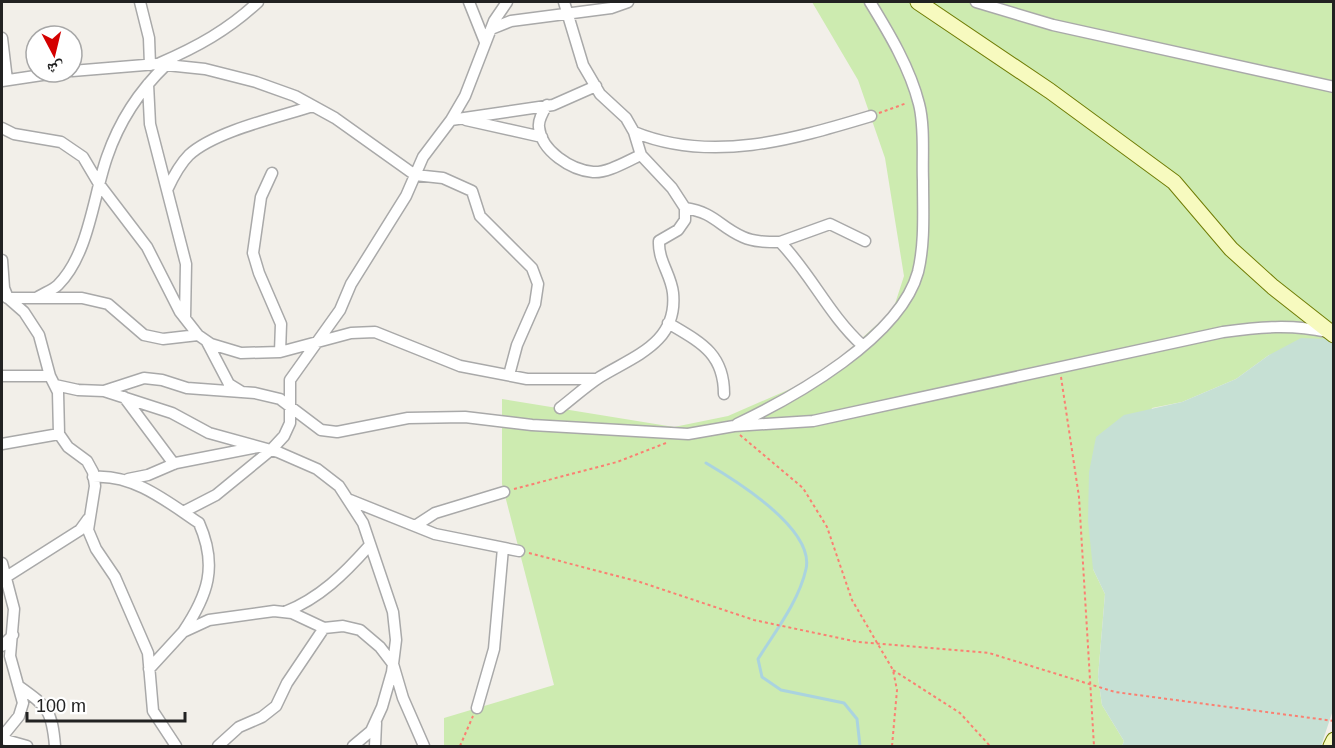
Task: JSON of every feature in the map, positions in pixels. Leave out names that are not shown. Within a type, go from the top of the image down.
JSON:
[{"type":"street","points":[[140,2],[158,65]]},
{"type":"street","points":[[38,297],[57,285],[72,265],[80,247],[107,155],[126,115],[148,84],[158,65],[202,45],[236,22],[258,2]]},
{"type":"street","points":[[469,2],[485,42]]},
{"type":"street","points":[[183,512],[216,495],[271,450],[284,436],[290,423],[290,380],[340,310],[351,284],[406,196],[423,157],[451,120],[465,96],[485,42],[507,2]]},
{"type":"street","points":[[560,408],[597,379],[647,351],[662,337],[668,323],[673,295],[662,266],[659,241],[678,230],[685,220],[685,208],[672,188],[640,154],[634,132],[626,118],[596,86],[583,65],[564,2]]},
{"type":"street","points":[[491,29],[511,21],[611,8],[628,2]]},
{"type":"street","points":[[731,426],[779,404],[811,384],[862,345],[896,311],[918,273],[923,221],[917,99],[906,67],[870,2]]},
{"type":"street","points":[[918,2],[1050,91],[1174,182],[1231,249],[1273,287],[1332,334]]},
{"type":"street","points":[[976,2],[1053,26],[1334,87]]},
{"type":"street","points":[[2,38],[4,81],[24,78]]},
{"type":"street","points":[[84,70],[158,65],[206,69],[256,82],[295,96],[313,106],[372,142],[415,175],[442,178],[472,191],[480,216],[532,268],[538,284],[535,304],[518,345],[509,375]]},
{"type":"street","points":[[148,84],[150,124],[186,264],[184,319]]},
{"type":"street","points":[[451,120],[547,105],[596,86]]},
{"type":"street","points":[[547,105],[539,126],[542,137],[548,149],[572,167],[594,172],[618,166],[640,154]]},
{"type":"street","points":[[167,190],[175,173],[190,154],[223,135],[313,106]]},
{"type":"street","points":[[634,132],[657,141],[724,149],[756,145],[871,116]]},
{"type":"street","points":[[451,120],[475,120],[542,137]]},
{"type":"street","points":[[2,128],[14,134],[61,142],[83,157],[99,184],[147,247],[184,319],[202,338],[229,384],[242,392]]},
{"type":"street","points":[[272,173],[261,197],[253,253],[281,324],[280,352]]},
{"type":"street","points":[[685,208],[705,211],[742,237],[761,242],[780,242],[830,224],[866,242]]},
{"type":"street","points":[[780,242],[792,255],[824,303],[862,345]]},
{"type":"street","points":[[2,260],[5,299]]},
{"type":"street","points":[[5,299],[82,298],[108,304],[144,335],[163,339],[202,338],[241,353],[280,352],[351,333],[375,332],[460,366],[527,380],[597,379]]},
{"type":"street","points":[[5,299],[24,312],[39,335],[52,380],[58,392],[59,434],[68,447],[87,461],[93,477],[88,530],[96,549],[115,577],[148,653],[153,711],[176,747]]},
{"type":"street","points":[[668,323],[705,345],[724,376],[724,394]]},
{"type":"street","points":[[104,391],[144,378],[162,380],[187,388],[242,392],[280,399],[321,430],[337,432],[408,418],[465,417],[532,425],[688,434],[731,426],[813,421],[1223,332],[1272,326],[1308,328],[1332,334]]},
{"type":"street","points":[[2,376],[52,380],[78,390],[104,391],[124,397],[172,413],[209,433],[260,446],[317,469],[339,486],[363,523],[393,612],[396,640],[393,664],[376,720],[371,731],[353,747]]},
{"type":"street","points":[[124,397],[174,464]]},
{"type":"street","points":[[2,444],[59,434]]},
{"type":"street","points":[[128,479],[148,475],[174,464],[260,446]]},
{"type":"street","points":[[93,477],[110,475],[128,479],[183,512],[199,523],[210,554],[208,582],[198,610],[183,632],[149,669]]},
{"type":"street","points":[[415,526],[435,513],[504,492]]},
{"type":"street","points":[[350,500],[435,534],[519,551]]},
{"type":"street","points":[[6,577],[80,531],[90,516]]},
{"type":"street","points":[[284,612],[302,605],[328,588],[369,546]]},
{"type":"street","points":[[477,708],[494,649],[503,548]]},
{"type":"street","points":[[2,563],[14,609],[10,656],[23,703],[19,716],[2,738],[27,747]]},
{"type":"street","points":[[183,632],[209,620],[284,612],[292,613],[324,628],[344,626],[360,630],[380,647],[393,664],[424,747]]},
{"type":"street","points":[[218,747],[239,727],[262,717],[276,706],[287,683],[324,628]]},
{"type":"street","points":[[2,646],[13,635]]},
{"type":"street","points":[[20,687],[47,708],[53,725],[55,747]]},
{"type":"street","points":[[375,747],[376,720]]},
{"type":"street","points":[[1331,747],[1334,740]]},
{"type":"path","points":[[871,116],[917,99]]},
{"type":"path","points":[[1059,368],[1079,497],[1094,747]]},
{"type":"path","points":[[731,426],[803,488],[827,526],[852,600],[893,669],[897,690],[892,747]]},
{"type":"path","points":[[504,492],[617,462],[688,434]]},
{"type":"path","points":[[519,551],[640,582],[754,620],[878,643],[989,653],[1115,692],[1334,721]]},
{"type":"path","points":[[893,669],[960,713],[990,747]]},
{"type":"path","points":[[460,747],[477,708]]},
{"type":"green space","points":[[812,2],[1333,2],[1333,342],[1269,355],[1236,379],[1182,402],[1152,408],[1093,569],[1105,594],[1098,677],[1102,705],[1124,741],[1122,746],[444,746],[444,718],[554,685],[502,484],[502,399],[674,427],[728,416],[820,376],[893,310],[904,276],[885,158],[858,80]]},
{"type":"green space","points":[[1301,338],[1327,339],[1333,342],[1334,707],[1321,746],[1122,746],[1124,741],[1102,705],[1098,677],[1105,594],[1093,569],[1088,521],[1089,472],[1096,437],[1124,415],[1182,402],[1236,379],[1269,355]]},
{"type":"waterway","points":[[706,463],[753,493],[770,507],[786,522],[798,538],[805,554],[806,569],[798,593],[758,659],[762,677],[781,690],[844,703],[857,719],[860,746]]}]
